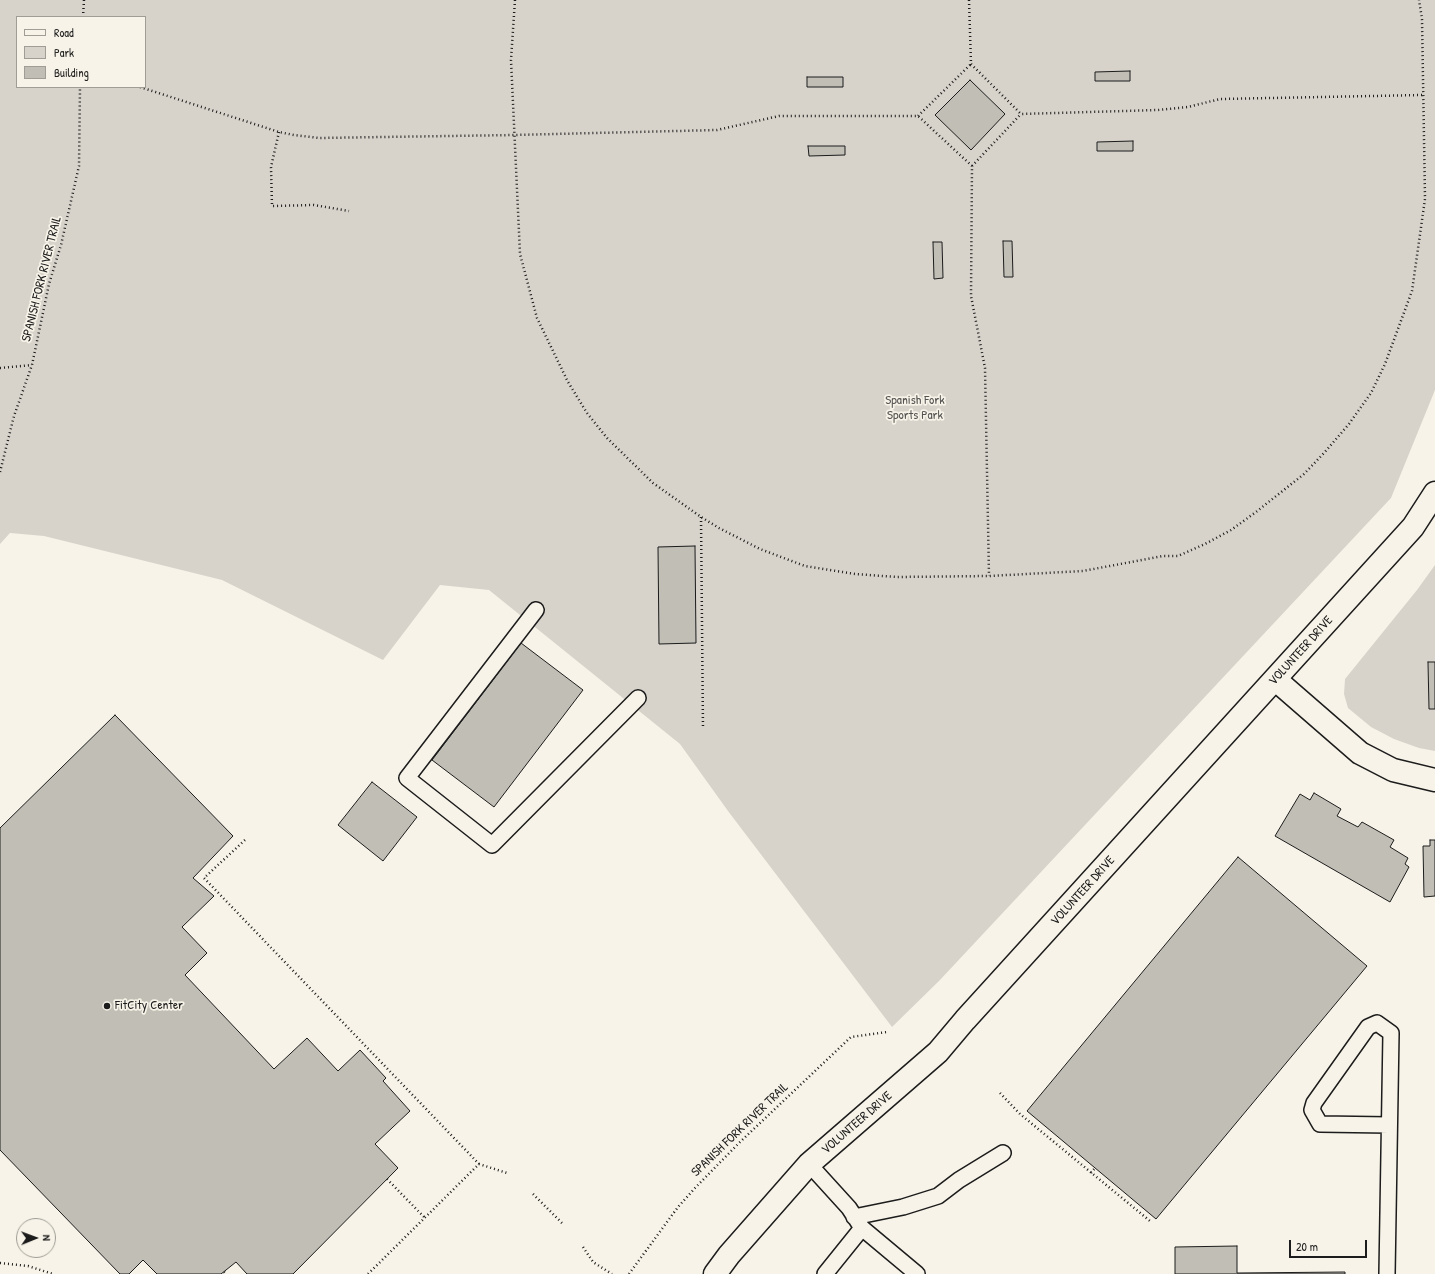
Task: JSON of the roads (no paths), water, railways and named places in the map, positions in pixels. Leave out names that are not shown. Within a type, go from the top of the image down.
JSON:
[{"type":"street","name":"VOLUNTEER DRIVE","points":[[715,1274],[729,1255],[809,1164],[938,1052],[1413,527],[1435,493]]},
{"type":"street","points":[[1276,680],[1360,753],[1393,770],[1435,780]]},
{"type":"lane","points":[[536,610],[407,778],[492,845],[638,698]]},
{"type":"lane","points":[[1387,1274],[1391,1033],[1377,1023],[1368,1028],[1314,1103],[1312,1110],[1320,1124],[1389,1125]]},
{"type":"lane","points":[[825,1274],[858,1223],[938,1196],[959,1180],[1003,1153]]},
{"type":"lane","points":[[809,1164],[849,1208],[858,1223],[917,1274]]},
{"type":"place","name":"FitCity Center","points":[[107,1006]]},
{"type":"park label","name":"Spanish Fork Sports Park","points":[[915,408]]}]
